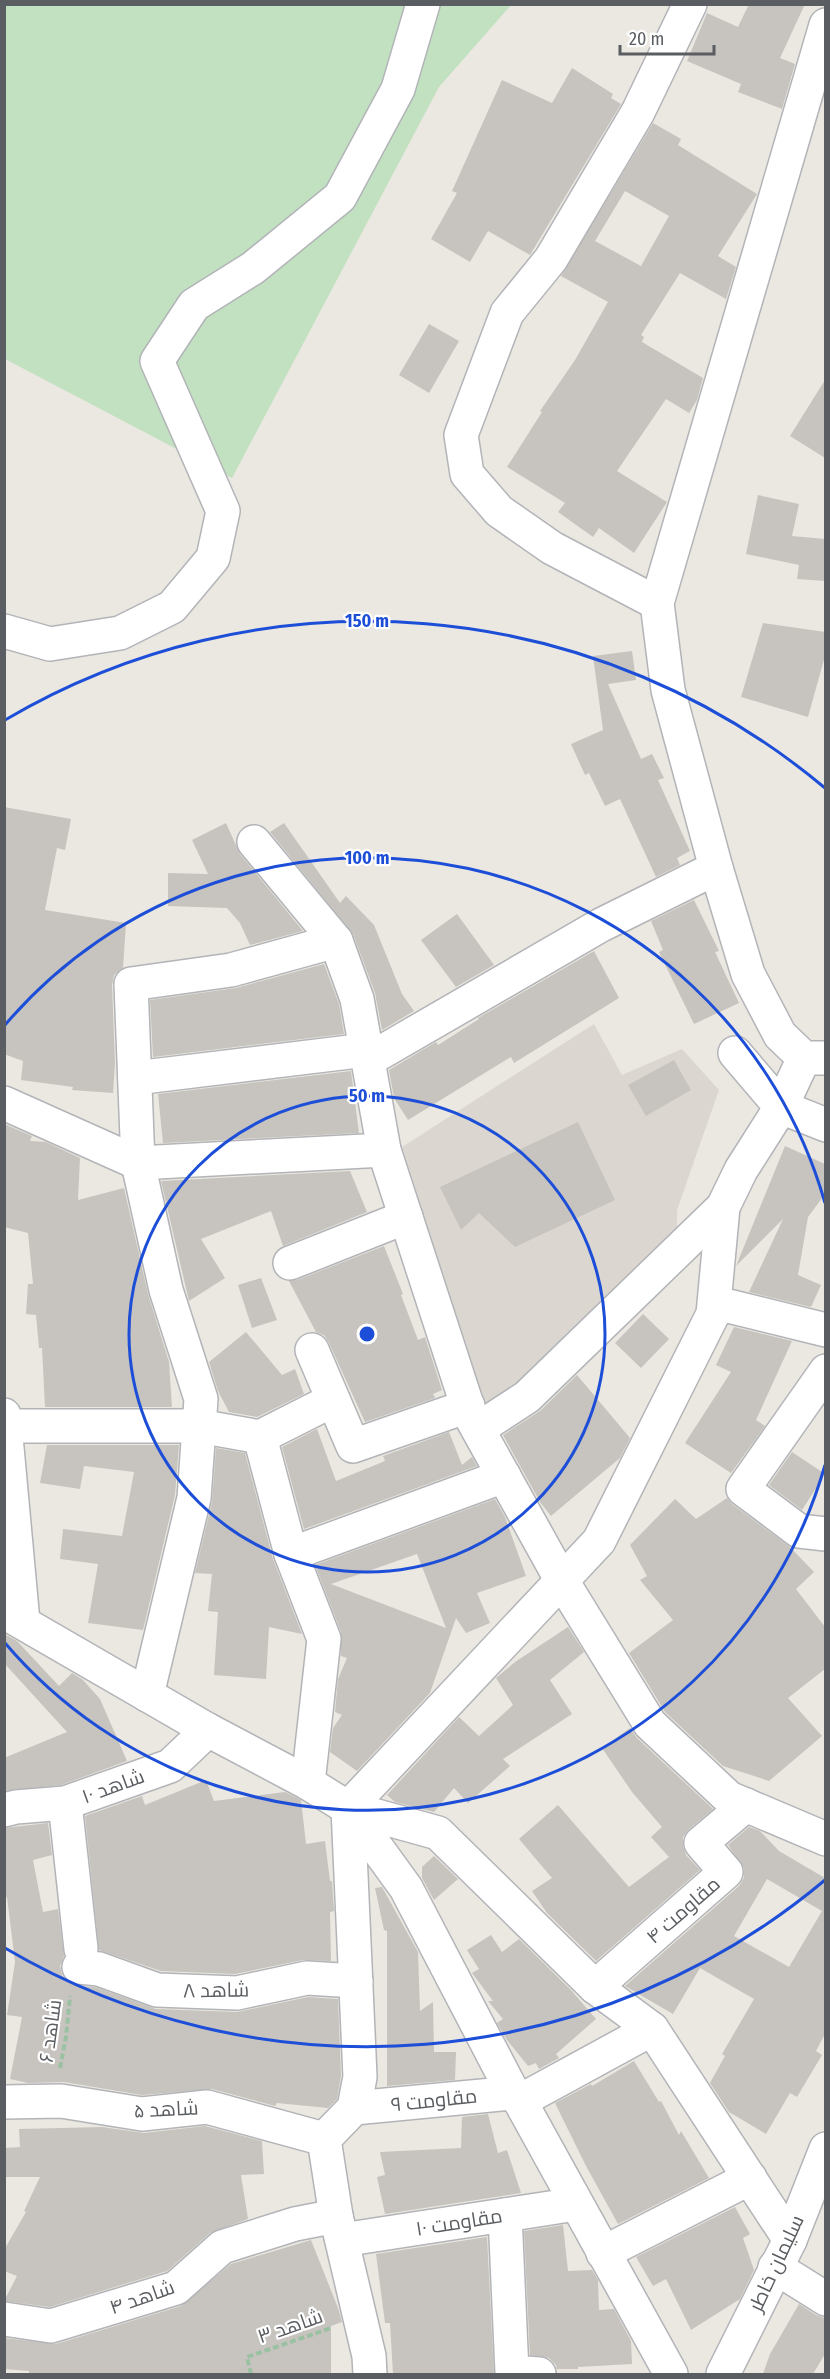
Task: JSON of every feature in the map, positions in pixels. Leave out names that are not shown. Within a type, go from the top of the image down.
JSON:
[{"type":"street","points":[[4,631],[50,644],[120,633],[172,607],[213,558],[223,511],[157,361],[194,305],[253,268],[340,196],[398,89],[423,4]]},
{"type":"street","points":[[657,603],[552,548],[499,510],[467,474],[460,435],[507,313],[551,259],[638,112],[690,4]]},
{"type":"street","points":[[312,1350],[353,1446],[473,1418],[526,1397],[723,1207],[741,1170],[815,1058],[780,1035],[748,974],[716,868],[669,690],[657,603],[825,25]]},
{"type":"street","points":[[254,842],[336,941],[357,999],[384,1150],[473,1418],[562,1581],[650,1724],[729,1798],[825,1839]]},
{"type":"street","points":[[135,1078],[367,1055],[601,925],[716,868]]},
{"type":"street","points":[[147,1695],[194,1498],[201,1399],[166,1290],[138,1163],[130,984],[231,970],[336,941]]},
{"type":"street","points":[[735,1053],[781,1107],[825,1125]]},
{"type":"street","points":[[4,1103],[138,1163],[384,1150]]},
{"type":"street","points":[[370,2374],[369,2356],[339,2228],[324,2139],[354,2108],[360,2077],[348,1808],[599,1541],[713,1314],[716,1303],[723,1207]]},
{"type":"street","points":[[290,1263],[406,1217]]},
{"type":"street","points":[[716,1303],[825,1330]]},
{"type":"street","points":[[825,1371],[743,1490],[799,1531],[825,1534]]},
{"type":"street","points":[[333,1400],[260,1437],[199,1426],[5,1420],[14,1617],[208,1730],[308,1783],[348,1808],[438,1833],[595,1987],[652,2029],[750,2178],[783,2253],[825,2299]]},
{"type":"street","points":[[260,1437],[291,1554],[324,1639],[308,1783]]},
{"type":"street","points":[[291,1554],[504,1476]]},
{"type":"street","name":"شاهد ۱۰","points":[[4,1810],[65,1803],[170,1766],[208,1730]]},
{"type":"street","points":[[65,1803],[80,1958]]},
{"type":"street","name":"مقاومت ۴","points":[[595,1987],[726,1872],[701,1843],[746,1804]]},
{"type":"street","points":[[348,1808],[406,1888],[517,2097],[671,2374]]},
{"type":"street","name":"شاهد ۸","points":[[80,1958],[99,1969],[157,1990],[237,1994],[307,1978],[356,1981]]},
{"type":"street","points":[[517,2097],[652,2029]]},
{"type":"street","name":"مقاومت ۹","points":[[354,2108],[517,2097]]},
{"type":"street","name":"شاهد ۵","points":[[4,2102],[53,2102],[142,2114],[207,2107],[324,2139]]},
{"type":"street","name":"سلیمان خاطر","points":[[723,2374],[783,2253],[825,2149]]},
{"type":"street","points":[[603,2253],[750,2178]]},
{"type":"street","name":"مقاومت ۱۰","points":[[339,2228],[505,2215],[576,2204]]},
{"type":"street","points":[[505,2215],[512,2372],[539,2374]]},
{"type":"street","name":"شاهد ۴","points":[[4,2319],[51,2326],[176,2288],[222,2247],[295,2224],[339,2228]]},
{"type":"path","name":"شاهد ۶","points":[[53,2102],[66,2037],[71,1984],[80,1958]]},
{"type":"path","name":"شاهد ۳","points":[[251,2374],[247,2356],[360,2318]]},
{"type":"shaded area","points":[[594,1024],[622,1075],[682,1049],[719,1090],[677,1210],[677,1239],[536,1379],[487,1410],[402,1147]]},
{"type":"green space","points":[[4,5],[511,5],[439,87],[232,478],[5,359]]},
{"type":"building","points":[[749,4],[805,4],[780,58],[795,64],[782,109],[738,92],[741,84],[687,61],[707,13],[738,27]]},
{"type":"building","points":[[572,68],[613,94],[611,98],[621,104],[530,255],[488,231],[470,262],[431,239],[457,193],[452,191],[502,80],[552,103]]},
{"type":"building","points":[[653,123],[681,139],[678,145],[757,194],[718,256],[736,267],[726,299],[680,273],[641,335],[644,337],[642,342],[703,378],[697,400],[689,413],[666,399],[617,471],[667,502],[634,553],[599,528],[593,537],[558,512],[565,503],[507,467],[542,412],[540,411],[575,360],[608,302],[561,276]],"holes":[[[625,191],[669,216],[641,266],[595,241]]]},
{"type":"building","points":[[429,324],[459,341],[429,393],[399,375]]},
{"type":"building","points":[[825,380],[825,458],[790,436]]},
{"type":"building","points":[[758,495],[799,504],[792,536],[825,539],[825,581],[797,579],[799,565],[746,554]]},
{"type":"building","points":[[763,623],[825,632],[825,656],[808,717],[741,697]]},
{"type":"building","points":[[632,651],[636,680],[608,684],[641,759],[652,754],[664,778],[658,780],[690,851],[677,858],[680,865],[656,877],[620,799],[605,806],[589,773],[585,775],[571,744],[603,730],[593,656]]},
{"type":"building","points":[[4,807],[71,819],[65,850],[57,848],[45,910],[126,923],[123,968],[114,975],[112,985],[115,1063],[113,1093],[72,1090],[73,1087],[21,1080],[23,1061],[4,1054]]},
{"type":"building","points":[[226,823],[240,854],[303,931],[250,945],[240,923],[227,908],[168,906],[168,873],[208,874],[192,840]]},
{"type":"building","points":[[284,823],[340,903],[346,896],[374,925],[402,994],[414,1011],[382,1030],[375,993],[353,934],[270,832]]},
{"type":"building","points":[[694,900],[719,951],[715,952],[739,1003],[694,1024],[659,952],[663,950],[651,921]]},
{"type":"building","points":[[457,914],[494,965],[456,987],[421,940]]},
{"type":"building","points":[[594,951],[619,998],[514,1063],[511,1057],[408,1120],[394,1098],[389,1070],[436,1042],[438,1045],[478,1018]]},
{"type":"building","points":[[324,964],[339,1004],[344,1034],[153,1057],[150,1000],[236,988]]},
{"type":"building","points":[[674,1060],[691,1090],[646,1116],[628,1085]]},
{"type":"building","points":[[351,1071],[359,1133],[163,1143],[158,1094]]},
{"type":"building","points":[[578,1122],[615,1200],[515,1247],[479,1213],[461,1230],[440,1187]]},
{"type":"building","points":[[4,1124],[32,1136],[30,1141],[46,1142],[80,1158],[78,1200],[124,1188],[148,1294],[169,1362],[172,1407],[45,1407],[42,1348],[39,1348],[36,1315],[26,1314],[28,1284],[33,1284],[28,1233],[4,1227]]},
{"type":"building","points":[[785,1146],[825,1164],[825,1194],[808,1217],[798,1275],[821,1285],[811,1307],[749,1292],[783,1219],[736,1266]]},
{"type":"building","points":[[350,1171],[367,1212],[283,1246],[271,1211],[201,1239],[225,1278],[189,1301],[161,1181]]},
{"type":"building","points":[[384,1246],[418,1340],[425,1337],[442,1390],[433,1394],[435,1398],[365,1422],[329,1343],[324,1335],[316,1332],[289,1281],[297,1280]]},
{"type":"building","points":[[261,1278],[277,1320],[252,1328],[238,1285]]},
{"type":"building","points":[[643,1314],[669,1339],[641,1368],[615,1343]]},
{"type":"building","points":[[734,1327],[792,1341],[756,1420],[765,1426],[731,1473],[685,1443],[731,1372],[716,1365]]},
{"type":"building","points":[[246,1332],[282,1375],[295,1369],[304,1394],[257,1417],[229,1412],[218,1391],[209,1362]]},
{"type":"building","points":[[577,1375],[630,1438],[620,1458],[551,1516],[540,1502],[503,1435],[540,1411]]},
{"type":"building","points":[[317,1429],[336,1481],[385,1461],[383,1456],[449,1432],[462,1465],[472,1457],[477,1466],[304,1529],[282,1447]]},
{"type":"building","points":[[47,1445],[179,1445],[175,1495],[143,1630],[88,1623],[98,1564],[60,1559],[63,1529],[122,1536],[134,1472],[84,1466],[80,1489],[40,1483]]},
{"type":"building","points":[[216,1448],[245,1453],[273,1559],[302,1634],[269,1627],[266,1679],[214,1675],[218,1612],[208,1611],[212,1574],[195,1573],[212,1502]]},
{"type":"building","points":[[792,1452],[825,1474],[802,1510],[769,1485]]},
{"type":"building","points":[[727,1498],[790,1547],[814,1572],[796,1589],[825,1627],[825,1669],[788,1698],[822,1736],[769,1781],[723,1766],[665,1712],[629,1653],[673,1620],[640,1580],[647,1576],[630,1545],[675,1499],[696,1519]]},
{"type":"building","points":[[495,1499],[505,1517],[526,1576],[477,1593],[490,1623],[466,1633],[456,1618],[430,1693],[357,1771],[330,1752],[333,1728],[342,1715],[335,1712],[338,1679],[347,1658],[341,1656],[341,1632],[315,1565]],"holes":[[[417,1554],[446,1628],[331,1584]]]},
{"type":"building","points":[[568,1627],[584,1652],[550,1680],[572,1714],[503,1759],[510,1766],[468,1803],[454,1788],[434,1812],[395,1802],[387,1795],[459,1717],[479,1736],[513,1705],[496,1678],[515,1662]]},
{"type":"building","points":[[4,1634],[17,1641],[59,1686],[72,1673],[82,1679],[100,1699],[127,1761],[61,1785],[4,1791],[4,1758],[67,1732],[4,1663]]},
{"type":"building","points":[[630,1728],[637,1738],[713,1809],[683,1837],[686,1855],[700,1870],[596,1961],[547,1913],[532,1891],[552,1878],[519,1839],[558,1805],[629,1887],[669,1857],[651,1837],[662,1827],[632,1792],[602,1748]]},
{"type":"building","points":[[206,1780],[214,1801],[285,1792],[301,1800],[306,1844],[325,1841],[330,1881],[332,1881],[334,1911],[330,1912],[331,1961],[303,1960],[235,1974],[161,1971],[99,1950],[85,1816],[142,1796],[145,1805]]},
{"type":"building","points":[[48,1823],[52,1855],[33,1860],[43,1912],[58,1909],[64,1956],[60,1966],[62,1975],[68,1982],[77,1986],[95,1987],[156,2009],[237,2012],[308,1997],[338,1999],[341,2076],[337,2099],[328,2108],[277,2103],[275,2106],[212,2089],[142,2095],[64,2082],[28,2083],[10,2079],[22,2017],[7,2015],[15,1962],[7,1897],[4,1898],[4,1828]]},
{"type":"building","points":[[749,1827],[760,1831],[779,1851],[825,1878],[825,2034],[816,2051],[822,2055],[797,2097],[790,2093],[766,2134],[729,2112],[710,2083],[725,2056],[722,2054],[754,1999],[700,1968],[673,2014],[625,1986],[739,1886],[744,1878],[744,1868],[728,1845]],"holes":[[[767,1879],[822,1911],[789,1967],[734,1936]]]},
{"type":"building","points":[[434,1856],[458,1879],[434,1900],[422,1878],[422,1867]]},
{"type":"building","points":[[382,1887],[418,1952],[420,2011],[433,2002],[434,2052],[456,2052],[455,2080],[387,2086],[387,1931],[384,1930],[375,1888]]},
{"type":"building","points":[[491,1935],[502,1952],[519,1939],[571,1990],[596,2019],[556,2054],[559,2058],[539,2069],[536,2063],[528,2066],[507,2040],[497,2023],[503,2019],[488,2001],[493,2001],[472,1973],[479,1969],[467,1950]]},
{"type":"building","points":[[634,2061],[659,2102],[661,2101],[679,2135],[681,2131],[709,2178],[618,2224],[555,2103],[591,2084],[592,2086]]},
{"type":"building","points":[[488,2114],[498,2153],[507,2150],[521,2193],[385,2214],[377,2177],[385,2175],[380,2152],[461,2148],[462,2117]]},
{"type":"building","points":[[205,2126],[262,2141],[264,2174],[241,2175],[248,2219],[210,2233],[167,2271],[50,2307],[4,2301],[17,2276],[4,2271],[4,2250],[26,2212],[24,2211],[40,2177],[4,2177],[4,2148],[20,2147],[19,2129],[102,2127],[144,2133]]},
{"type":"building","points":[[735,2207],[750,2234],[743,2238],[754,2270],[740,2299],[691,2330],[666,2279],[653,2286],[636,2257]]},
{"type":"building","points":[[563,2225],[568,2271],[592,2270],[598,2280],[599,2310],[614,2309],[631,2341],[632,2364],[578,2367],[578,2369],[557,2369],[557,2371],[556,2365],[549,2358],[530,2355],[524,2231]]},
{"type":"building","points":[[487,2237],[494,2374],[393,2374],[390,2323],[385,2323],[376,2254]]},
{"type":"building","points":[[311,2240],[342,2322],[331,2326],[331,2374],[29,2374],[29,2371],[4,2369],[4,2338],[56,2344],[181,2306],[231,2264]]},
{"type":"building","points":[[799,2304],[825,2318],[825,2354],[813,2374],[763,2374],[770,2354]]}]
